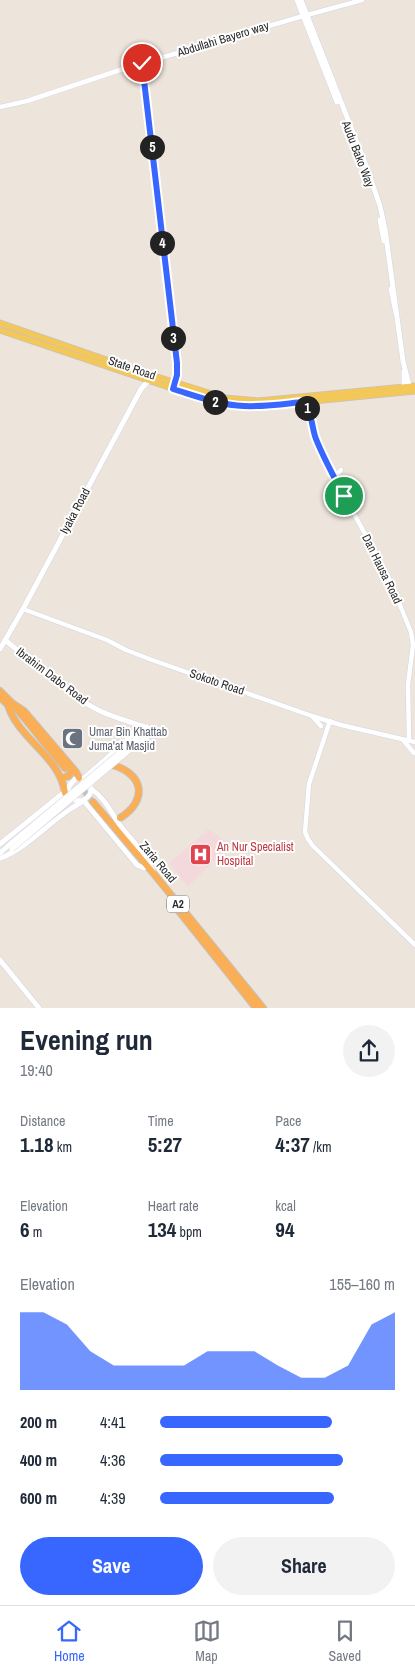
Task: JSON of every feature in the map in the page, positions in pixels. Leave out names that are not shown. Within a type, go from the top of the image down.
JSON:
[{"type":"highway","points":[[0,691],[65,771],[81,778]]},
{"type":"highway","points":[[0,697],[24,711],[65,771],[66,791]]},
{"type":"highway","points":[[112,765],[127,771],[134,778],[138,786],[138,798],[134,808],[113,819]]},
{"type":"highway","name":"Zaria Road","points":[[256,1008],[91,803],[113,819],[154,874],[263,1008]]},
{"type":"main road","name":"Audu Bako Way","points":[[297,0],[305,16],[371,188],[381,223],[403,361],[410,389]]},
{"type":"main road","name":"Audu Bako Way","points":[[301,0],[305,16]]},
{"type":"main road","name":"State Road","points":[[0,323],[143,376]]},
{"type":"main road","name":"State Road","points":[[0,330],[174,386],[216,402],[234,406],[254,407],[410,389]]},
{"type":"main road","points":[[140,389],[143,376]]},
{"type":"main road","name":"Iyaka Road","points":[[0,649],[140,389],[150,378]]},
{"type":"main road","name":"State Road","points":[[174,386],[246,401],[410,389]]},
{"type":"main road","name":"Ibrahim Dabo Road","points":[[5,640],[72,694],[85,702],[100,711],[156,731],[136,742]]},
{"type":"main road","points":[[10,847],[112,765],[136,742],[145,726]]},
{"type":"main road","points":[[0,844],[66,791],[71,782],[81,778],[145,726]]},
{"type":"main road","points":[[0,857],[136,742]]},
{"type":"main road","points":[[81,778],[89,784],[91,789],[100,796],[111,810],[122,828],[146,857],[154,874]]},
{"type":"main road","points":[[0,857],[16,851],[88,797],[91,789]]},
{"type":"main road","points":[[66,791],[71,797],[82,801],[137,866],[144,868]]},
{"type":"main road","points":[[0,960],[40,1008]]},
{"type":"main road","points":[[0,966],[35,1008]]},
{"type":"street","name":"Abdullahi Bayero way","points":[[0,107],[27,101],[142,63],[362,0]]},
{"type":"street","points":[[142,63],[177,363],[177,375],[174,386]]},
{"type":"street","name":"Dan Hausa Road","points":[[311,416],[313,401]]},
{"type":"street","name":"Dan Hausa Road","points":[[302,402],[308,408],[315,436],[334,478],[388,576],[411,632],[413,645],[408,685],[409,741]]},
{"type":"street","points":[[334,478],[341,470]]},
{"type":"street","name":"Sokoto Road","points":[[23,609],[107,640],[152,660],[312,716],[341,725],[415,742]]},
{"type":"street","points":[[312,716],[321,726]]},
{"type":"street","points":[[330,721],[309,784],[306,835],[313,846],[415,945]]},
{"type":"street","points":[[327,730],[341,725]]},
{"type":"street","points":[[410,732],[415,742]]},
{"type":"street","points":[[402,740],[414,753]]},
{"type":"shaded area","name":"An Nur Specialist Hospital","points":[[209,829],[230,845],[188,887],[169,863]]},
{"type":"tunnel","points":[[67,770],[92,801]]},
{"type":"place","name":"Umar Bin Khattab Juma'at Masjid","points":[[73,739]]},
{"type":"place","name":"An Nur Specialist Hospital","points":[[201,854]]},
{"type":"route","points":[[142,63],[177,363],[177,375],[173,389],[234,406],[254,407],[302,402],[308,408],[315,436],[344,496]]}]
